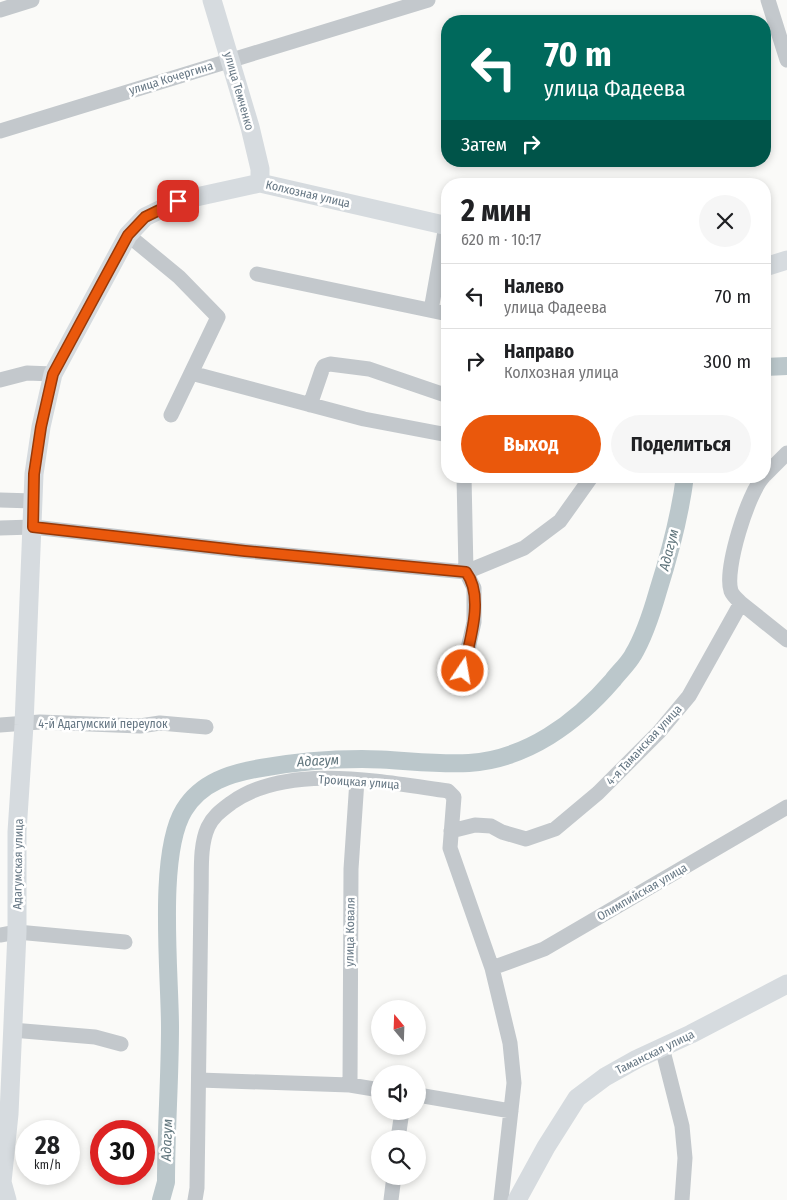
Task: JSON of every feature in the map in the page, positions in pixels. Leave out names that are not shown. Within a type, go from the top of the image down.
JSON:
[{"type":"main road","name":"улица Темченко","points":[[212,0],[252,135],[260,169],[260,183]]},
{"type":"main road","name":"Колхозная улица","points":[[33,527],[34,474],[41,427],[53,374],[128,235],[145,217],[178,201],[260,183],[441,225]]},
{"type":"main road","points":[[771,266],[787,260]]},
{"type":"main road","name":"Адагумская улица","points":[[3,1188],[10,1114],[12,1030],[8,934],[24,725],[33,527]]},
{"type":"main road","name":"Таманская улица","points":[[517,1200],[546,1147],[577,1098],[605,1077],[787,984]]},
{"type":"street","points":[[0,10],[32,0]]},
{"type":"street","name":"улица Кочергина","points":[[0,131],[428,0]]},
{"type":"street","points":[[768,0],[787,60]]},
{"type":"street","points":[[128,235],[179,278],[218,317],[171,415]]},
{"type":"street","points":[[431,310],[441,258]]},
{"type":"street","points":[[257,274],[441,312]]},
{"type":"street","points":[[310,405],[322,370],[324,366],[330,364],[369,369],[441,394]]},
{"type":"street","points":[[0,380],[27,373],[53,374]]},
{"type":"street","points":[[192,373],[364,419],[441,434]]},
{"type":"street","points":[[771,469],[787,453]]},
{"type":"street","points":[[463,671],[474,622],[474,588],[466,572],[464,483]]},
{"type":"street","points":[[0,528],[33,527],[245,551],[466,572],[524,548],[560,521],[587,483]]},
{"type":"street","points":[[758,483],[741,522],[730,577],[732,593],[741,604],[787,640]]},
{"type":"street","points":[[0,500],[34,501]]},
{"type":"street","name":"4-я Таманская улица","points":[[451,831],[475,825],[491,826],[502,832],[526,839],[555,829],[598,793],[659,732],[677,711],[689,696],[741,604]]},
{"type":"street","name":"4-й Адагумский переулок","points":[[0,725],[24,725],[40,722],[140,726],[160,723],[206,726]]},
{"type":"street","name":"Троицкая улица","points":[[195,1200],[197,1188],[201,896],[203,847],[208,828],[218,813],[242,795],[273,784],[308,779],[357,780],[448,791],[454,797],[450,848],[492,968],[510,1043],[514,1083],[501,1200]]},
{"type":"street","name":"улица Коваля","points":[[350,1085],[351,869],[357,780]]},
{"type":"street","name":"Олимпийская улица","points":[[492,968],[544,949],[787,807]]},
{"type":"street","points":[[8,934],[125,942]]},
{"type":"street","points":[[12,1030],[94,1037],[121,1044]]},
{"type":"street","points":[[662,1047],[682,1126],[685,1158],[682,1200]]},
{"type":"street","points":[[199,1080],[350,1085],[371,1088]]},
{"type":"street","points":[[426,1096],[511,1110]]},
{"type":"street","points":[[391,1200],[393,1185]]},
{"type":"waterway","name":"Адагум","points":[[771,367],[787,366]]},
{"type":"waterway","name":"Адагум","points":[[161,1200],[166,1182],[170,1046],[167,947],[170,855],[176,830],[184,810],[191,800],[199,792],[218,780],[261,768],[324,760],[349,759],[469,763],[511,754],[549,736],[583,711],[629,662],[645,631],[667,563],[684,483]]},
{"type":"route","points":[[178,201],[158,209],[145,217],[128,235],[53,374],[41,427],[34,474],[33,527],[245,551],[377,562],[466,572],[471,578],[474,588],[474,622],[463,671]]}]
